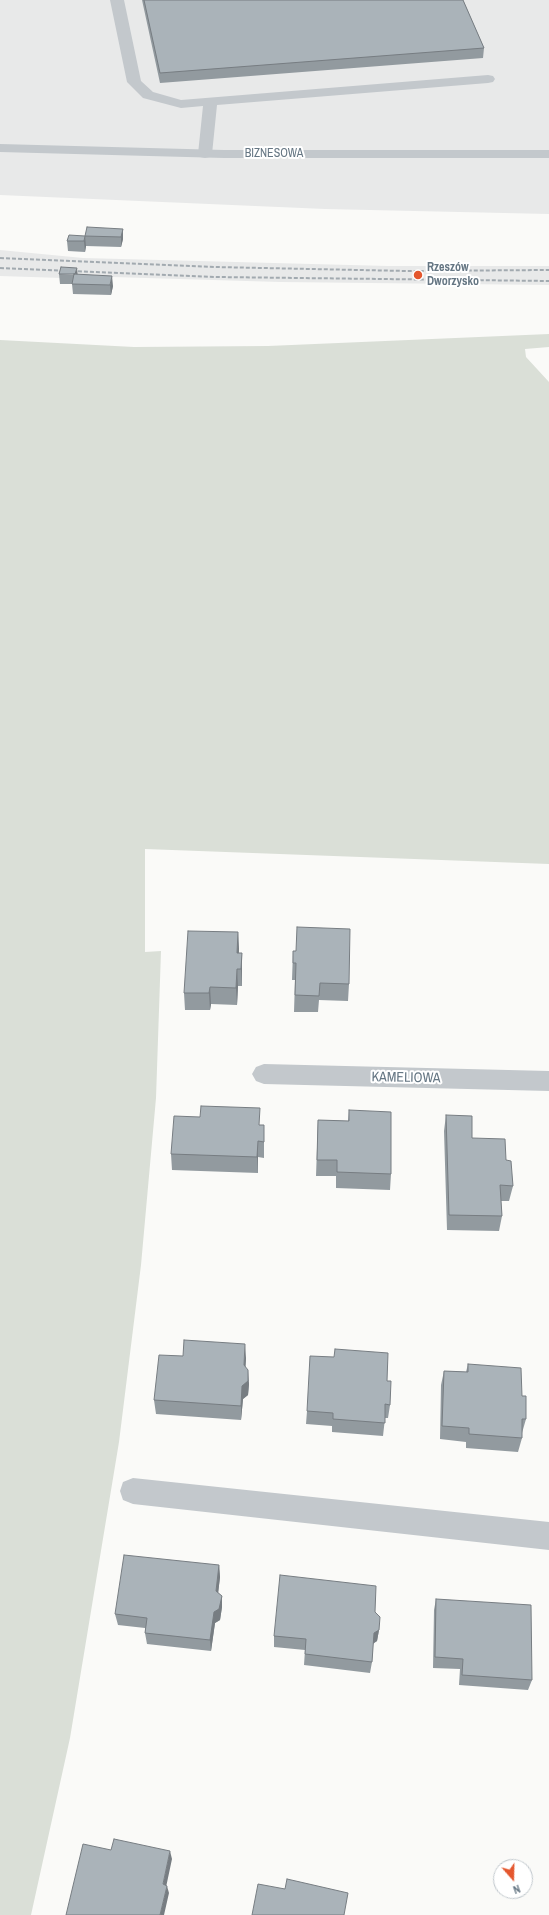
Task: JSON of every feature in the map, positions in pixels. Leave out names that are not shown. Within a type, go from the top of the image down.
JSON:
[{"type":"street","points":[[117,0],[134,82],[148,95],[181,104],[488,79]]},
{"type":"street","points":[[205,154],[210,102]]},
{"type":"street","name":"BIZNESOWA","points":[[0,148],[205,154],[549,154]]},
{"type":"street","name":"KAMELIOWA","points":[[264,1074],[549,1081]]},
{"type":"street","points":[[133,1491],[549,1536]]},
{"type":"shaded area","points":[[0,0],[549,0],[549,214],[325,209],[0,195]]},
{"type":"shaded area","points":[[0,250],[83,258],[388,266],[549,266],[549,285],[280,282],[79,276],[62,278],[0,276]]},
{"type":"shaded area","points":[[549,334],[549,347],[525,349],[526,357],[549,382],[549,864],[145,849],[145,952],[161,951],[156,1098],[141,1265],[119,1442],[70,1738],[31,1915],[0,1915],[0,340],[134,347],[268,346]]},
{"type":"building","points":[[144,0],[463,0],[484,48],[160,73]]},
{"type":"building","points":[[87,227],[123,229],[121,237],[85,236]]},
{"type":"building","points":[[69,235],[85,236],[84,241],[67,241]]},
{"type":"building","points":[[61,267],[77,268],[75,274],[59,274]]},
{"type":"building","points":[[74,274],[112,276],[110,285],[72,284]]},
{"type":"building","points":[[297,927],[350,929],[349,984],[320,983],[319,996],[295,995],[296,963],[293,963],[293,951],[296,951]]},
{"type":"building","points":[[188,931],[238,932],[237,953],[242,953],[241,969],[237,969],[236,988],[210,987],[209,993],[184,993]]},
{"type":"building","points":[[201,1106],[260,1108],[259,1125],[264,1125],[264,1142],[258,1141],[257,1157],[171,1154],[174,1116],[200,1117]]},
{"type":"building","points":[[349,1110],[391,1112],[391,1174],[337,1172],[337,1160],[317,1160],[318,1120],[349,1121]]},
{"type":"building","points":[[446,1115],[472,1116],[472,1138],[505,1139],[506,1160],[511,1161],[513,1186],[500,1185],[502,1216],[449,1215]]},
{"type":"building","points":[[184,1340],[245,1344],[244,1365],[248,1370],[248,1381],[242,1386],[241,1406],[154,1400],[159,1355],[183,1356]]},
{"type":"building","points":[[335,1349],[388,1353],[387,1381],[391,1381],[390,1405],[385,1404],[385,1423],[333,1419],[333,1413],[307,1411],[310,1356],[334,1357]]},
{"type":"building","points":[[468,1364],[521,1368],[522,1396],[526,1396],[526,1419],[522,1419],[522,1438],[469,1434],[469,1428],[442,1426],[444,1371],[468,1372]]},
{"type":"building","points":[[124,1555],[219,1565],[216,1591],[222,1596],[219,1609],[214,1612],[210,1640],[145,1633],[147,1618],[115,1614]]},
{"type":"building","points":[[280,1575],[376,1586],[375,1612],[380,1617],[379,1630],[374,1633],[372,1662],[305,1654],[306,1639],[274,1636]]},
{"type":"building","points":[[436,1599],[531,1605],[532,1680],[462,1675],[463,1659],[435,1657]]},
{"type":"building","points":[[114,1839],[170,1851],[163,1884],[167,1886],[160,1915],[66,1915],[83,1844],[111,1850]]},
{"type":"building","points":[[287,1879],[348,1893],[344,1915],[252,1915],[258,1884],[285,1889]]},
{"type":"railway","points":[[0,258],[214,267],[407,271],[549,270]]},
{"type":"railway","points":[[0,268],[216,277],[549,281]]},
{"type":"place","name":"Rzeszów Dworzysko","points":[[418,275]]}]
